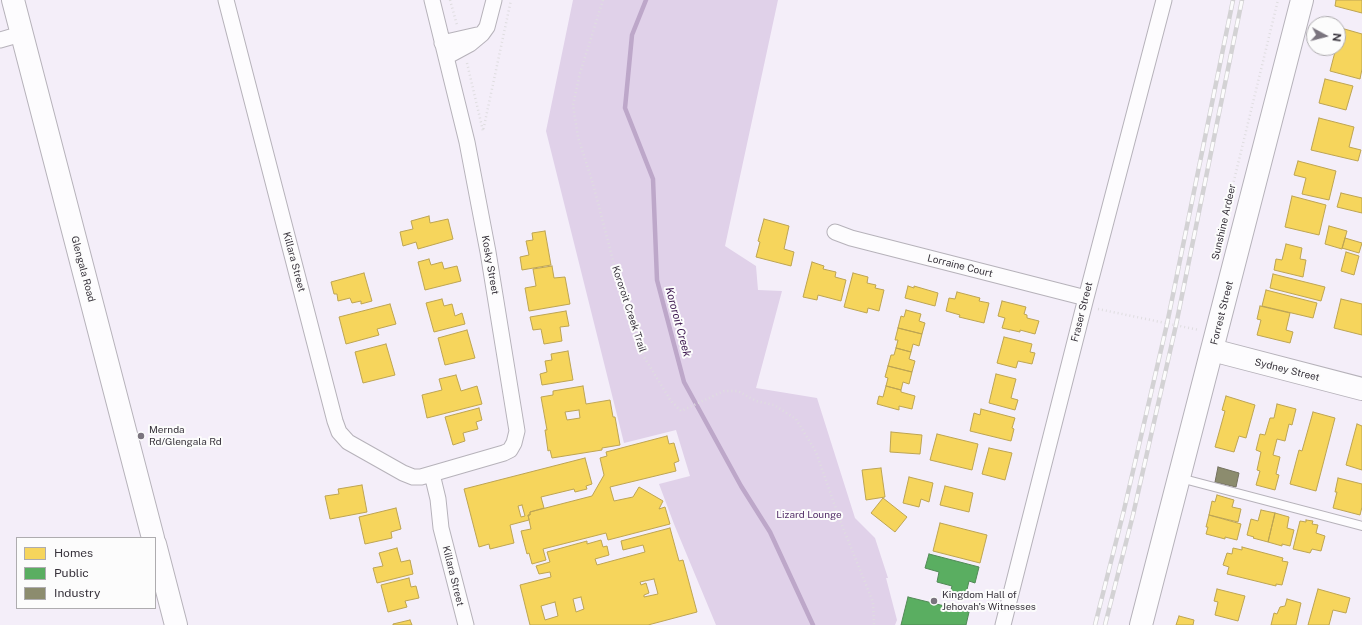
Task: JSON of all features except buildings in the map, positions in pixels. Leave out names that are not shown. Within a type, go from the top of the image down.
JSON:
[{"type":"street","name":"Glengala Road","points":[[13,0],[154,537]]},
{"type":"street","name":"Killara Street","points":[[226,0],[337,426],[348,442],[403,473],[413,476],[426,476],[438,499],[441,528],[466,625]]},
{"type":"street","name":"Kosky Street","points":[[426,476],[504,453],[510,450],[514,443],[517,431],[488,252],[467,142],[432,0]]},
{"type":"street","points":[[446,57],[462,43],[482,34],[487,27],[494,0]]},
{"type":"street","name":"Fraser Street","points":[[1003,625],[1164,0]]},
{"type":"street","name":"Forrest Street","points":[[1141,625],[1302,0]]},
{"type":"street","points":[[0,40],[21,34]]},
{"type":"street","points":[[442,43],[462,43]]},
{"type":"street","name":"Lorraine Court","points":[[835,232],[851,238],[1085,302]]},
{"type":"street","name":"Sydney Street","points":[[1212,350],[1362,389]]},
{"type":"street","points":[[156,548],[176,625]]},
{"type":"lane","points":[[1179,478],[1362,526]]},
{"type":"path","points":[[450,0],[484,131],[511,0]]},
{"type":"path","name":"Kororoit Creek Trail","points":[[603,0],[580,73],[573,105],[578,137],[593,184],[615,268],[644,357],[671,400],[681,411],[724,391],[738,391],[756,401],[774,405],[796,419],[816,452],[872,602],[874,625]]},
{"type":"path","name":"Sunshine Ardeer","points":[[1226,215],[1278,0]]},
{"type":"path","points":[[1085,302],[1198,330],[1200,322]]},
{"type":"green space","name":"Lizard Lounge","points":[[573,0],[778,0],[725,246],[756,266],[758,290],[782,291],[756,388],[817,398],[855,518],[875,538],[888,578],[886,578],[897,620],[895,625],[716,625],[659,484],[690,476],[676,430],[624,443],[546,131]]},
{"type":"waterway","name":"Kororoit Creek","points":[[646,0],[632,35],[625,108],[653,179],[657,280],[684,382],[741,486],[770,532],[813,625]]},
{"type":"railway","points":[[1095,625],[1124,510],[1167,324],[1233,0]]},
{"type":"railway","points":[[1105,625],[1133,515],[1176,325],[1242,0]]},
{"type":"place","name":"Mernda Rd/Glengala Rd","points":[[141,436]]},
{"type":"place","name":"Kingdom Hall of Jehovah's Witnesses","points":[[934,601]]}]
